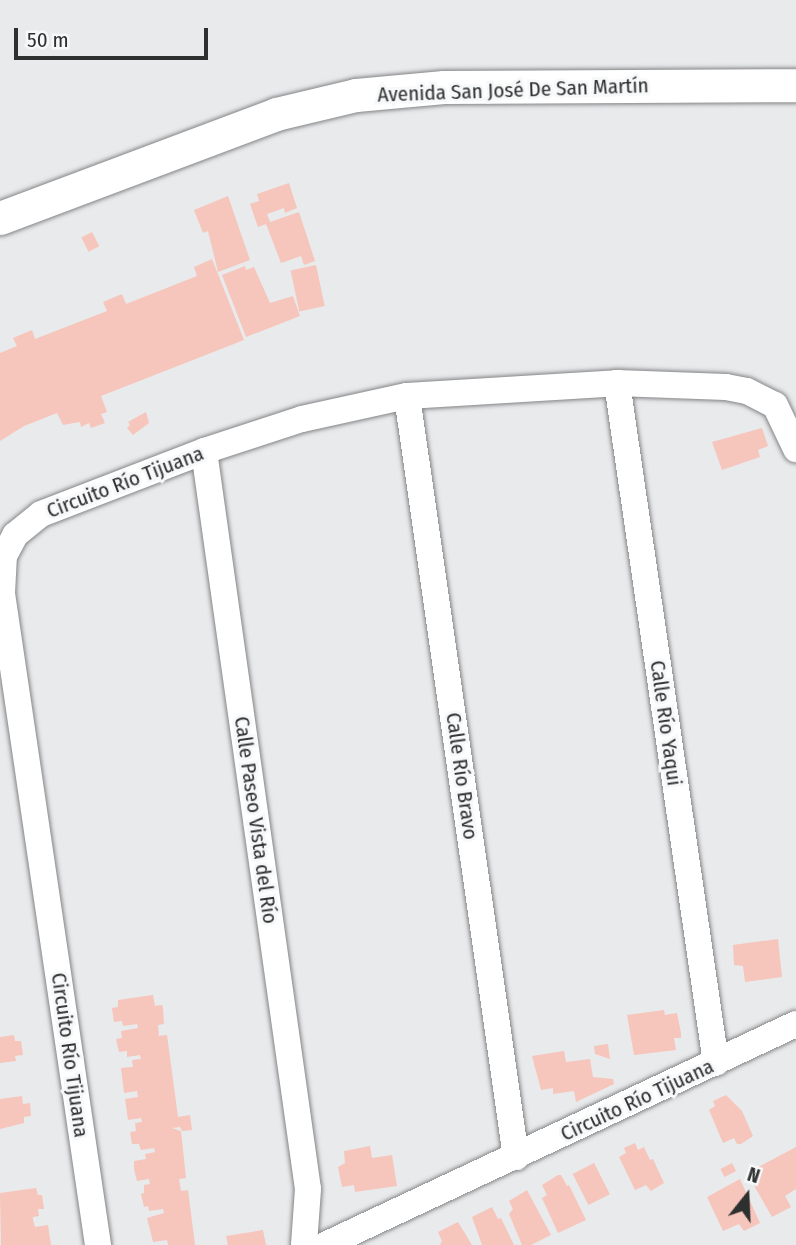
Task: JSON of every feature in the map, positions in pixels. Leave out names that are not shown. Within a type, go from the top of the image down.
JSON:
[{"type":"street","name":"Avenida San José De San Martín","points":[[0,218],[266,117],[356,95],[444,87],[796,85]]},
{"type":"street","name":"Circuito Río Tijuana","points":[[97,1245],[2,593],[1,573],[5,556],[15,535],[41,514],[204,451],[302,419],[407,396],[617,383],[726,387],[747,391],[775,405],[796,449]]},
{"type":"street","name":"Calle Río Yaqui","points":[[617,383],[716,1063]]},
{"type":"street","name":"Calle Río Bravo","points":[[407,396],[516,1157]]},
{"type":"street","name":"Calle Paseo Vista del Río","points":[[204,451],[309,1189],[304,1245]]},
{"type":"street","name":"Circuito Río Tijuana","points":[[332,1244],[796,1024]]},
{"type":"street","name":"Calle Paseo Vista del Río","points":[[309,1189],[332,1244]]},
{"type":"building","points":[[289,183],[297,208],[285,213],[284,208],[267,214],[270,222],[299,212],[315,261],[304,265],[301,256],[281,263],[266,224],[258,227],[250,204],[259,201],[257,194]]},
{"type":"building","points":[[228,196],[250,260],[218,272],[208,231],[203,233],[194,210]]},
{"type":"building","points":[[92,232],[99,246],[89,252],[81,237]]},
{"type":"building","points":[[212,259],[244,340],[101,396],[107,412],[101,414],[105,423],[91,428],[89,423],[81,427],[80,422],[63,425],[57,413],[24,426],[0,441],[0,353],[17,346],[13,338],[32,330],[35,339],[107,311],[103,302],[122,294],[126,304],[197,276],[194,267]]},
{"type":"building","points":[[316,265],[325,306],[299,311],[291,270]]},
{"type":"building","points":[[245,266],[246,270],[254,267],[270,303],[293,296],[300,316],[246,337],[222,275]]},
{"type":"building","points":[[146,412],[149,423],[133,435],[127,428],[130,425],[128,422]]},
{"type":"building","points":[[762,428],[768,446],[758,450],[760,457],[722,470],[712,442]]},
{"type":"building","points":[[778,939],[782,977],[745,982],[743,966],[734,965],[733,945]]},
{"type":"building","points":[[153,995],[155,1006],[162,1005],[163,1008],[164,1024],[158,1025],[159,1036],[167,1035],[178,1117],[190,1115],[192,1130],[172,1128],[181,1131],[186,1178],[179,1179],[181,1191],[188,1190],[195,1245],[168,1245],[167,1240],[153,1242],[147,1218],[164,1213],[163,1209],[149,1211],[148,1206],[144,1207],[141,1194],[144,1193],[144,1185],[150,1184],[149,1179],[137,1181],[134,1169],[134,1161],[146,1159],[145,1154],[155,1152],[154,1148],[141,1150],[139,1144],[132,1144],[130,1132],[136,1131],[135,1123],[142,1122],[141,1118],[128,1120],[125,1099],[138,1097],[137,1091],[124,1093],[121,1068],[133,1067],[132,1060],[141,1059],[140,1055],[127,1057],[127,1051],[119,1052],[116,1039],[122,1038],[121,1031],[138,1028],[137,1024],[123,1026],[122,1021],[114,1022],[112,1008],[118,1007],[118,1000]]},
{"type":"building","points":[[664,1010],[665,1015],[677,1013],[681,1038],[674,1038],[676,1050],[634,1055],[627,1015]]},
{"type":"building","points":[[14,1035],[15,1041],[21,1041],[23,1055],[15,1056],[16,1061],[0,1063],[0,1037]]},
{"type":"building","points":[[608,1044],[610,1059],[595,1054],[594,1046]]},
{"type":"building","points":[[564,1051],[566,1062],[590,1059],[593,1077],[613,1079],[614,1084],[576,1102],[574,1091],[553,1094],[553,1088],[541,1090],[532,1056]]},
{"type":"building","points":[[726,1095],[742,1111],[753,1136],[741,1144],[737,1144],[734,1138],[723,1143],[709,1110],[715,1106],[713,1101]]},
{"type":"building","points":[[22,1096],[23,1104],[30,1103],[31,1116],[24,1117],[24,1123],[0,1129],[0,1099]]},
{"type":"building","points":[[635,1143],[638,1150],[644,1147],[650,1160],[653,1159],[664,1183],[651,1191],[646,1185],[635,1190],[619,1157],[626,1153],[624,1148]]},
{"type":"building","points":[[370,1146],[372,1158],[392,1155],[397,1186],[355,1192],[354,1185],[342,1187],[338,1167],[345,1163],[344,1151]]},
{"type":"building","points":[[796,1147],[796,1189],[785,1196],[791,1207],[772,1217],[747,1173]]},
{"type":"building","points":[[594,1163],[610,1194],[589,1205],[573,1174]]},
{"type":"building","points":[[732,1163],[736,1171],[725,1177],[720,1169]]},
{"type":"building","points":[[558,1175],[569,1185],[586,1220],[558,1233],[542,1198],[547,1195],[542,1185]]},
{"type":"building","points":[[740,1179],[760,1223],[744,1231],[739,1224],[723,1231],[707,1197]]},
{"type":"building","points":[[36,1188],[38,1195],[42,1195],[44,1209],[38,1209],[39,1216],[33,1217],[33,1220],[35,1227],[48,1225],[51,1245],[1,1245],[0,1193]]},
{"type":"building","points":[[527,1190],[551,1235],[531,1245],[522,1245],[509,1214],[513,1209],[509,1201]]},
{"type":"building","points":[[492,1207],[498,1219],[501,1218],[514,1245],[482,1245],[472,1217]]},
{"type":"building","points":[[458,1222],[472,1245],[440,1245],[442,1241],[438,1232]]},
{"type":"building","points":[[263,1230],[266,1245],[228,1245],[226,1236]]}]
